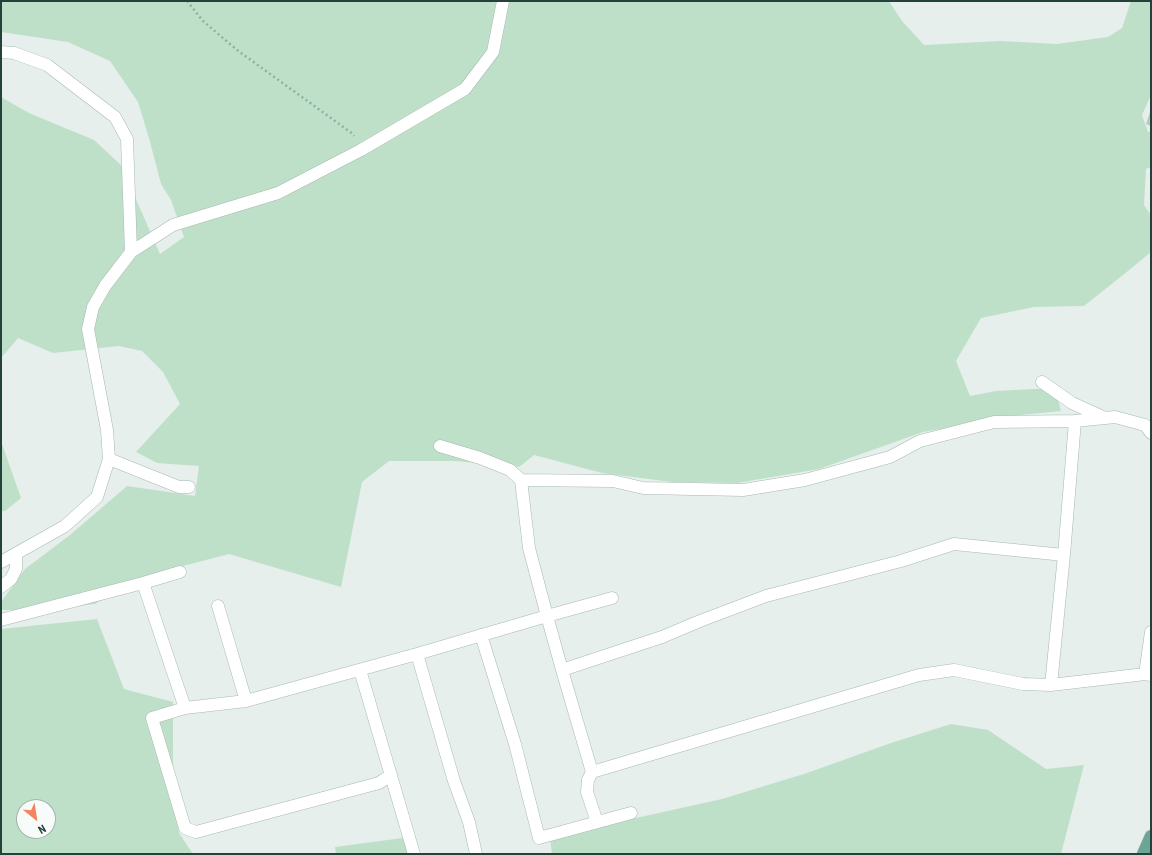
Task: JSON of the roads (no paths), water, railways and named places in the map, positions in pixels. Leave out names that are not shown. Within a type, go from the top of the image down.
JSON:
[{"type":"main road","points":[[1143,854],[1151,836]]},
{"type":"street","points":[[1,562],[65,526],[97,497],[109,459],[107,430],[88,329],[92,306],[131,252],[173,225],[278,193],[361,150],[464,89],[494,52],[503,1]]},
{"type":"street","points":[[1,52],[14,53],[47,65],[115,116],[128,139],[131,252]]},
{"type":"street","points":[[1042,382],[1072,403],[1106,418]]},
{"type":"street","points":[[521,480],[613,482],[643,488],[743,490],[805,480],[890,457],[920,441],[994,422],[1075,420],[1115,417],[1145,425],[1151,433]]},
{"type":"street","points":[[1051,684],[1064,555],[1075,420]]},
{"type":"street","points":[[440,446],[480,458],[510,470],[521,480],[529,548],[562,670],[592,772],[588,780],[587,792],[597,822]]},
{"type":"street","points":[[109,459],[179,487],[188,487]]},
{"type":"street","points":[[562,670],[662,637],[700,620],[766,596],[901,561],[954,544],[1064,555]]},
{"type":"street","points":[[1,587],[11,579],[16,569],[16,554]]},
{"type":"street","points":[[1,620],[180,572]]},
{"type":"street","points":[[143,583],[185,708]]},
{"type":"street","points":[[391,775],[379,783],[196,832],[185,828],[152,718],[185,708],[246,701],[612,598]]},
{"type":"street","points":[[218,606],[246,701]]},
{"type":"street","points":[[592,772],[919,675],[954,670],[1023,684],[1051,684],[1148,675],[1151,632]]},
{"type":"street","points":[[481,635],[515,744],[539,838],[631,813]]},
{"type":"street","points":[[417,654],[454,781],[469,822],[476,854]]},
{"type":"street","points":[[360,670],[414,854]]}]
